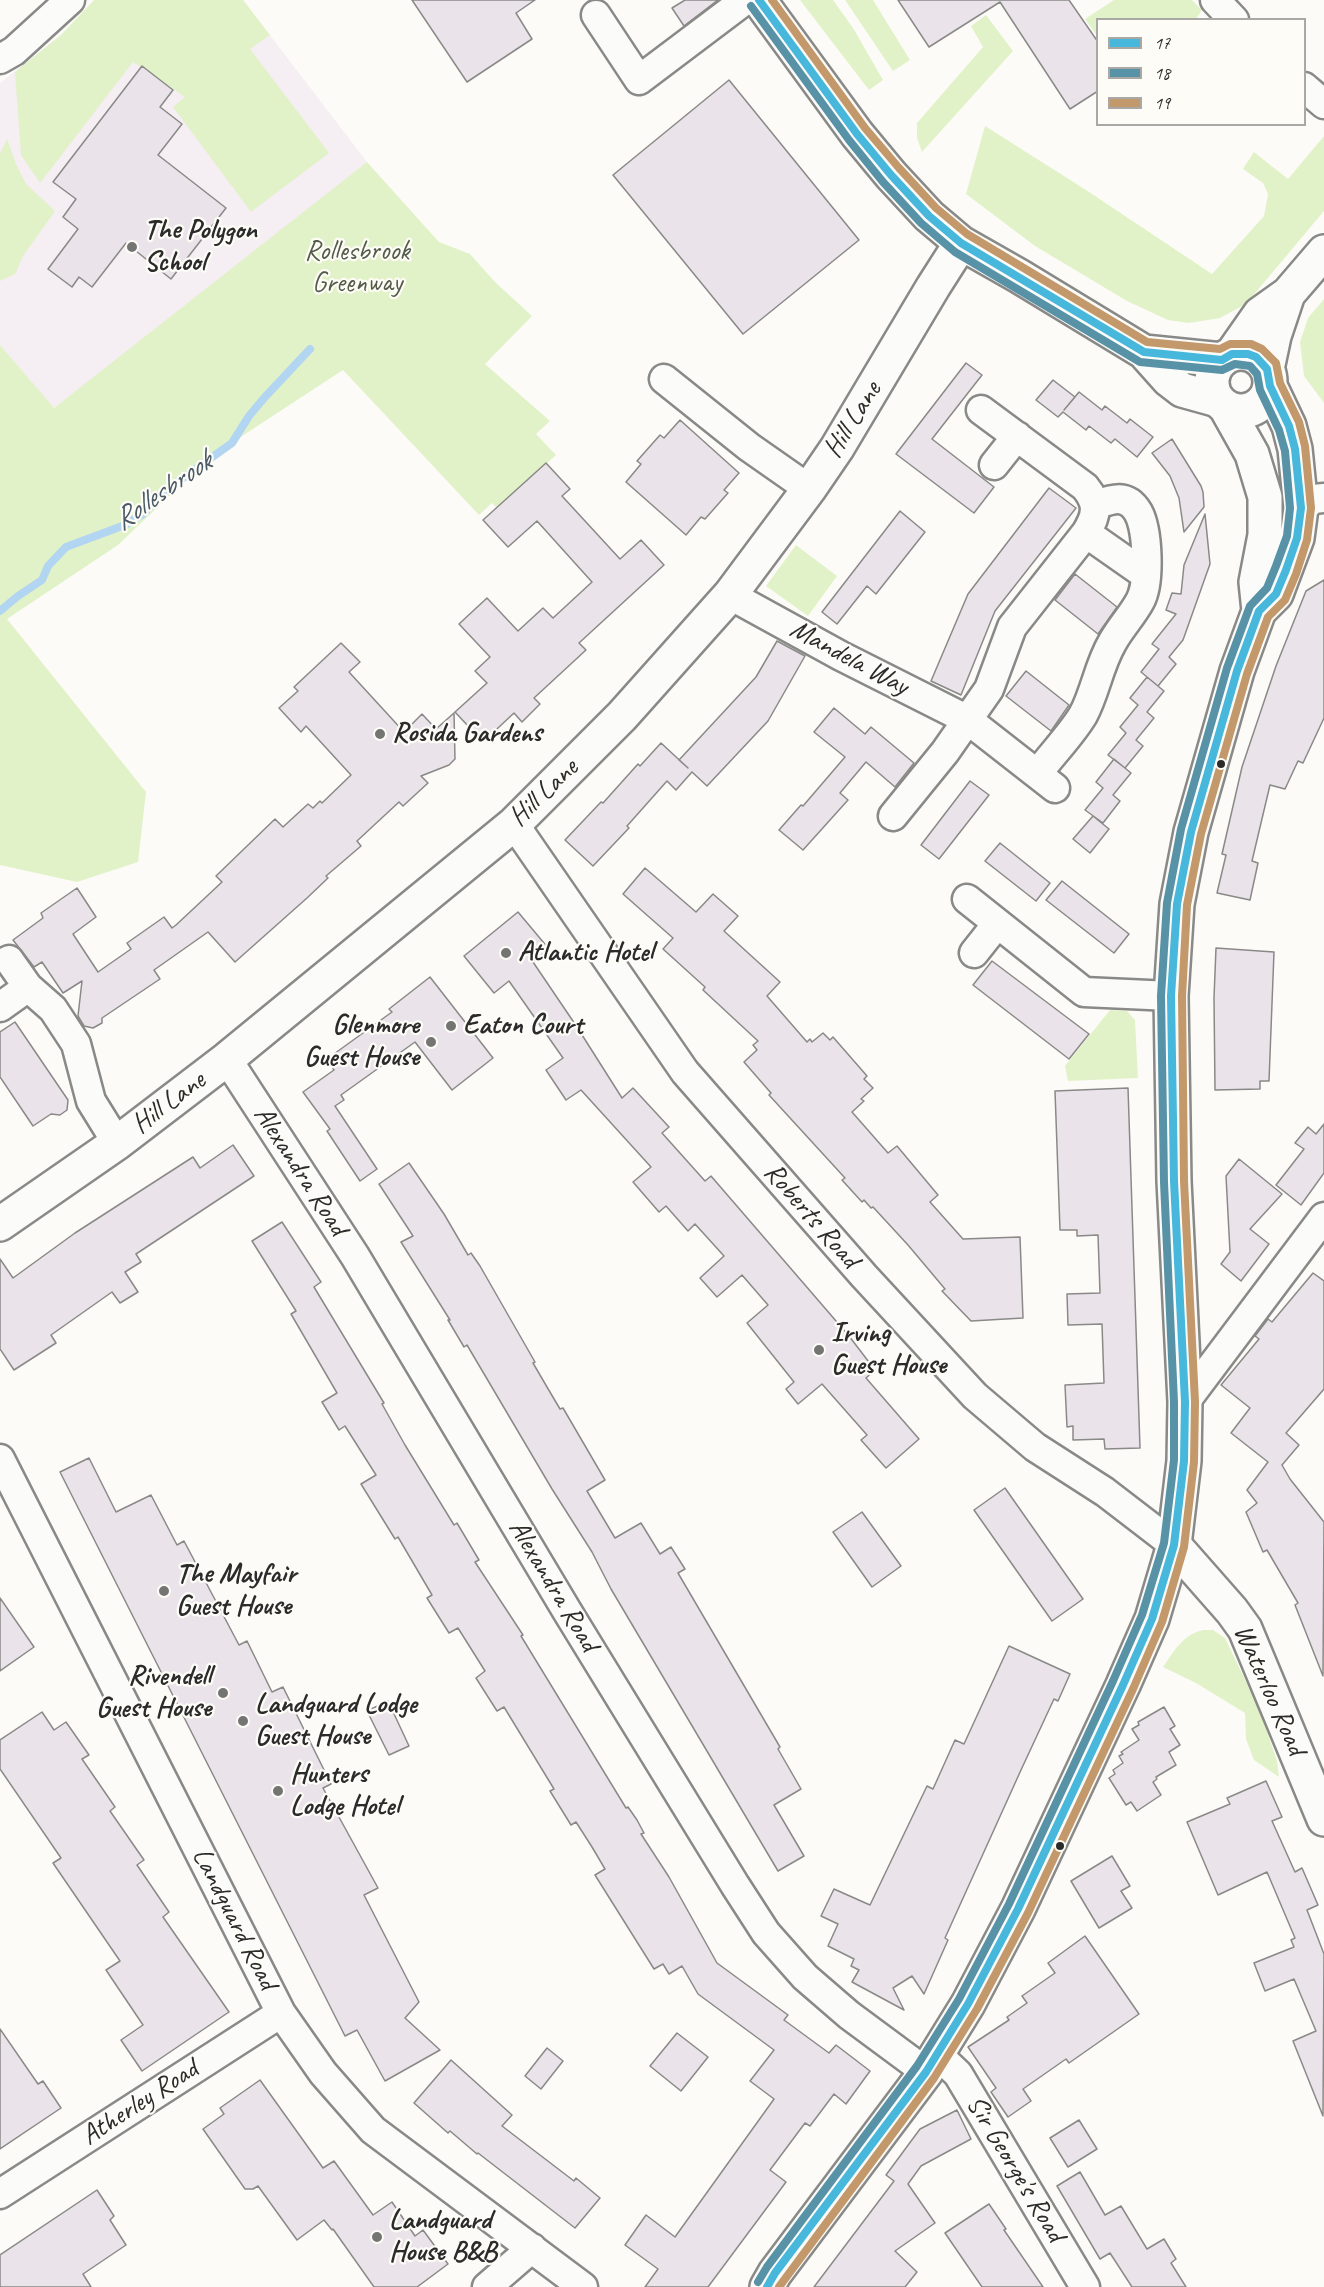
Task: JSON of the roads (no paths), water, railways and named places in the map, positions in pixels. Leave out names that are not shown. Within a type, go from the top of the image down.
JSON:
[{"type":"main road","points":[[759,0],[857,134],[929,216],[961,243],[1144,352],[1169,380],[1182,390],[1244,411],[1261,403],[1267,395],[1274,336],[1288,294]]},
{"type":"main road","name":"Hill Lane","points":[[0,1224],[117,1143],[226,1059],[514,824],[622,716],[730,595],[808,489],[837,448],[961,243]]},
{"type":"main road","points":[[1259,611],[1256,582],[1265,535],[1265,497],[1252,454],[1214,392],[1213,375],[1260,314],[1288,294],[1324,252]]},
{"type":"main road","points":[[767,2287],[932,2063],[1018,1909],[1152,1619],[1174,1545],[1184,1461],[1185,1402],[1175,1213],[1171,996],[1177,904],[1191,832],[1237,671],[1259,611],[1276,594],[1312,503],[1288,426],[1268,377],[1256,357],[1240,353],[1227,357],[1144,352]]},
{"type":"main road","name":"Waterloo Road","points":[[1174,1545],[1245,1629],[1324,1819]]},
{"type":"street","points":[[0,59],[14,51],[70,0]]},
{"type":"street","points":[[596,15],[639,80],[745,0]]},
{"type":"street","points":[[1215,0],[1232,18]]},
{"type":"street","points":[[1306,88],[1324,104]]},
{"type":"street","points":[[664,379],[749,447],[808,489]]},
{"type":"street","points":[[893,816],[968,720],[989,689],[1012,627],[1086,533],[1094,519],[1093,497],[1085,487],[981,410]]},
{"type":"street","points":[[994,465],[1017,436]]},
{"type":"street","name":"Mandela Way","points":[[730,595],[841,656],[968,720],[1047,780],[1083,715],[1111,644],[1142,599],[1146,575],[1146,545],[1142,519],[1127,499],[1119,498],[1095,505]]},
{"type":"street","points":[[1086,533],[1146,575]]},
{"type":"street","name":"Roberts Road","points":[[514,824],[685,1072],[864,1276],[975,1396],[1035,1447],[1105,1492],[1174,1545]]},
{"type":"street","points":[[967,899],[1084,992],[1171,996]]},
{"type":"street","points":[[974,953],[998,924]]},
{"type":"street","points":[[9,960],[27,987],[53,1009],[76,1044],[91,1101],[117,1143]]},
{"type":"street","points":[[0,1007],[27,987]]},
{"type":"street","name":"Alexandra Road","points":[[226,1059],[355,1256],[573,1621],[766,1933],[805,1977],[849,2015],[932,2063]]},
{"type":"street","points":[[1185,1402],[1324,1217]]},
{"type":"street","name":"Landguard Road","points":[[0,1459],[281,2013],[323,2073],[373,2130],[583,2287]]},
{"type":"street","name":"Atherley Road","points":[[0,2193],[281,2013]]},
{"type":"street","name":"Sir George's Road","points":[[932,2063],[958,2074],[1085,2287]]},
{"type":"street","points":[[487,2287],[532,2248]]},
{"type":"waterway","name":"Rollesbrook","points":[[0,611],[42,580],[48,566],[66,547],[125,525],[143,514],[162,493],[232,443],[249,416],[310,349]]},
{"type":"place","name":"The Polygon School","points":[[132,247]]},
{"type":"place","name":"Rosida Gardens","points":[[380,734]]},
{"type":"place","name":"Atlantic Hotel","points":[[506,953]]},
{"type":"place","name":"Eaton Court","points":[[451,1026]]},
{"type":"place","name":"Glenmore Guest House","points":[[431,1042]]},
{"type":"place","name":"Irving Guest House","points":[[819,1350]]},
{"type":"place","name":"The Mayfair Guest House","points":[[164,1591]]},
{"type":"place","name":"Rivendell Guest House","points":[[223,1693]]},
{"type":"place","name":"Landguard Lodge Guest House","points":[[243,1721]]},
{"type":"place","name":"Hunters Lodge Hotel","points":[[278,1791]]},
{"type":"place","name":"Landguard House B&B","points":[[377,2237]]},
{"type":"park label","name":"Rollesbrook Greenway","points":[[357,268]]}]
